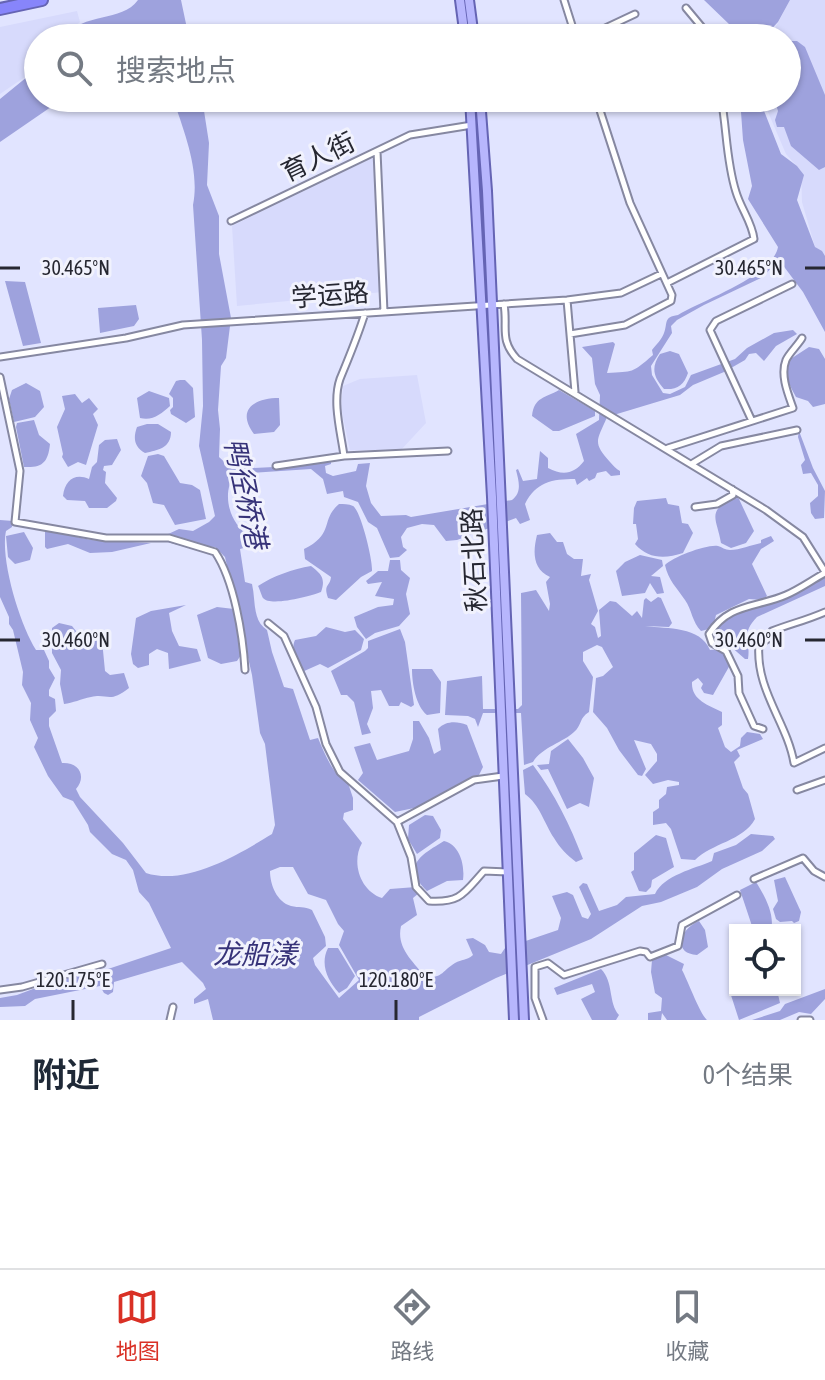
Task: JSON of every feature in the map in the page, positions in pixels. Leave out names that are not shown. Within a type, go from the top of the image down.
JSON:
[{"type":"highway","points":[[0,9],[42,0]]},
{"type":"main road","points":[[460,0],[463,24]]},
{"type":"main road","points":[[469,0],[472,24]]},
{"type":"main road","name":"秋石北路","points":[[471,112],[487,305],[524,1020]]},
{"type":"main road","name":"秋石北路","points":[[480,112],[514,1020]]},
{"type":"street","points":[[564,0],[572,24]]},
{"type":"street","points":[[686,8],[699,24]]},
{"type":"street","points":[[614,24],[635,14]]},
{"type":"street","points":[[570,334],[625,325],[671,301],[672,295],[630,203],[601,112]]},
{"type":"street","points":[[667,283],[754,239],[752,226],[736,194],[723,112]]},
{"type":"street","name":"育人街","points":[[231,221],[410,135],[472,125]]},
{"type":"street","points":[[377,151],[384,312]]},
{"type":"street","name":"学运路","points":[[0,357],[196,324],[567,300],[621,293],[661,274]]},
{"type":"street","points":[[752,421],[710,330],[716,321],[792,284]]},
{"type":"street","points":[[567,300],[575,393]]},
{"type":"street","points":[[504,304],[503,333],[508,349],[517,359],[668,448],[803,537],[825,572],[788,595],[751,604],[721,617],[709,634],[712,643],[726,651],[738,676],[739,693],[754,726],[763,729]]},
{"type":"street","points":[[344,456],[337,406],[339,381],[353,353],[365,313]]},
{"type":"street","points":[[668,448],[793,408],[784,369],[786,358],[802,338]]},
{"type":"street","points":[[0,377],[20,471],[15,522],[106,538],[169,538],[215,552],[228,576],[244,648],[245,670]]},
{"type":"street","points":[[692,464],[721,446],[797,430]]},
{"type":"street","points":[[276,466],[344,456],[448,451]]},
{"type":"street","points":[[695,507],[717,504],[733,495],[732,488]]},
{"type":"street","points":[[825,612],[772,631],[768,639],[759,644],[759,651],[762,680],[772,709],[792,748],[794,763],[825,748]]},
{"type":"street","points":[[268,623],[284,636],[316,707],[326,744],[340,772],[397,822],[411,857],[416,887],[429,901],[449,902],[464,893],[484,871],[508,872]]},
{"type":"street","points":[[397,822],[474,780],[504,776]]},
{"type":"street","points":[[797,790],[825,780]]},
{"type":"street","points":[[754,879],[803,858],[814,871],[825,877]]},
{"type":"street","points":[[543,1020],[535,998],[535,967],[548,963],[564,975],[640,951],[650,957],[678,946],[682,925],[737,895]]},
{"type":"street","points":[[0,990],[22,987],[102,964]]},
{"type":"street","points":[[170,1020],[173,1007]]},
{"type":"street","points":[[801,1020],[810,1020]]},
{"type":"shaded area","points":[[790,0],[825,0],[825,257],[815,247],[802,202],[801,171],[786,154],[768,112],[801,112],[801,24],[777,24]]},
{"type":"shaded area","points":[[77,11],[80,22],[24,24],[24,78],[0,94],[0,27]]},
{"type":"shaded area","points":[[370,159],[376,159],[383,292],[237,306],[232,226]]},
{"type":"shaded area","points":[[417,375],[426,423],[400,451],[350,450],[341,408],[343,386],[360,379]]},
{"type":"water","points":[[138,0],[181,0],[186,24],[81,24],[131,7]]},
{"type":"water","points":[[704,0],[790,0],[776,24],[729,24]]},
{"type":"water","points":[[801,44],[825,95],[825,167],[819,170],[791,146],[784,127],[777,127],[778,112],[801,112]]},
{"type":"water","points":[[24,79],[24,112],[44,112],[0,142],[0,99]]},
{"type":"water","name":"龙船漾","points":[[177,112],[204,112],[209,143],[207,185],[219,216],[219,254],[231,318],[226,358],[221,366],[219,457],[232,469],[278,469],[331,462],[325,466],[326,473],[333,476],[356,471],[358,464],[370,463],[366,486],[371,503],[381,516],[411,517],[512,500],[519,483],[516,470],[523,481],[537,479],[540,451],[548,458],[548,468],[563,473],[576,469],[584,461],[576,434],[599,420],[600,395],[595,384],[592,358],[582,347],[613,342],[607,373],[636,369],[653,355],[652,350],[662,337],[670,317],[736,286],[764,268],[773,258],[778,247],[748,199],[752,186],[741,112],[764,112],[781,154],[804,175],[797,200],[815,247],[825,256],[825,332],[803,292],[782,264],[773,266],[763,277],[677,320],[651,366],[652,375],[663,393],[670,394],[685,387],[691,375],[735,359],[747,348],[774,333],[793,330],[797,334],[776,346],[764,361],[756,353],[749,354],[745,360],[693,385],[680,395],[607,417],[598,441],[604,455],[620,471],[620,475],[611,476],[606,471],[577,485],[575,479],[546,483],[534,491],[525,504],[530,520],[520,524],[516,518],[457,540],[446,541],[434,525],[407,528],[401,537],[407,550],[399,557],[390,558],[377,528],[368,522],[358,502],[344,497],[343,491],[327,494],[323,479],[311,469],[235,474],[228,490],[232,516],[249,536],[247,547],[240,549],[245,582],[252,584],[257,616],[267,630],[284,687],[293,689],[310,740],[318,738],[333,769],[348,783],[353,810],[344,813],[343,819],[362,843],[357,859],[363,883],[382,898],[390,889],[416,887],[419,893],[413,898],[417,915],[401,926],[400,934],[403,948],[426,978],[440,975],[455,963],[473,955],[466,939],[473,938],[485,945],[489,952],[501,954],[505,948],[558,930],[561,918],[552,896],[567,892],[573,895],[582,917],[588,919],[591,914],[579,887],[583,883],[587,884],[599,911],[617,905],[626,897],[655,894],[672,877],[712,861],[714,853],[736,845],[751,834],[773,836],[775,839],[762,851],[722,869],[697,887],[661,902],[642,906],[591,939],[496,978],[419,1017],[419,1020],[213,1020],[208,999],[194,1004],[194,999],[206,989],[182,962],[114,982],[113,992],[108,995],[100,986],[35,999],[25,1006],[0,1007],[0,998],[17,995],[73,974],[96,973],[171,948],[149,903],[139,892],[133,870],[126,860],[112,854],[90,832],[73,801],[63,797],[48,776],[34,747],[38,738],[30,720],[31,703],[22,685],[23,672],[13,630],[0,597],[0,520],[13,521],[12,527],[6,531],[5,543],[18,609],[30,639],[36,650],[44,650],[55,678],[49,696],[55,699],[56,711],[49,718],[49,726],[62,763],[77,767],[81,779],[76,789],[80,797],[146,873],[178,875],[211,866],[272,834],[275,825],[265,744],[260,733],[252,675],[225,557],[215,547],[164,541],[164,536],[179,529],[193,531],[215,516],[199,446],[203,406],[202,340],[190,151]],"holes":[[[293,867],[308,894],[326,900],[344,931],[339,945],[359,980],[339,998],[315,965],[313,958],[326,946],[312,910],[291,906],[278,897],[270,871]]]},
{"type":"water","points":[[5,281],[25,282],[41,343],[23,346]]},
{"type":"water","points":[[136,305],[139,319],[134,326],[100,333],[98,308]]},
{"type":"water","points":[[809,347],[819,349],[825,359],[825,404],[813,407],[808,401],[796,397],[787,375],[789,360]]},
{"type":"water","points":[[670,351],[679,354],[688,373],[679,386],[664,389],[657,380],[654,368],[660,354]]},
{"type":"water","points":[[185,380],[193,388],[195,417],[186,423],[171,414],[173,398],[169,394],[176,381]]},
{"type":"water","points":[[26,383],[40,391],[44,407],[35,417],[14,422],[9,399],[12,390]]},
{"type":"water","points":[[559,390],[595,411],[595,416],[553,431],[532,416],[538,402]]},
{"type":"water","points":[[149,391],[169,398],[170,406],[153,418],[140,418],[137,398]]},
{"type":"water","points":[[75,394],[82,403],[89,398],[98,409],[93,414],[98,425],[86,465],[78,462],[68,467],[62,457],[57,427],[65,409],[62,396]]},
{"type":"water","points":[[279,398],[280,425],[274,432],[254,434],[247,418],[250,407],[262,400]]},
{"type":"water","points":[[34,420],[39,435],[50,444],[49,450],[43,463],[24,467],[16,427],[17,423]]},
{"type":"water","points":[[158,424],[171,432],[166,445],[145,453],[135,442],[135,435],[137,427]]},
{"type":"water","points":[[799,431],[825,491],[824,518],[815,519],[811,513],[810,503],[818,496],[818,485],[811,473],[803,474],[801,465],[805,460]]},
{"type":"water","points":[[117,439],[121,450],[112,465],[104,466],[103,470],[106,472],[105,483],[117,498],[116,501],[107,508],[89,508],[85,501],[67,500],[63,496],[68,482],[79,477],[89,479],[97,462],[99,445],[105,440]]},
{"type":"water","points":[[148,456],[164,456],[180,483],[200,490],[206,519],[175,525],[164,505],[153,503],[147,483],[141,476]]},
{"type":"water","points":[[736,497],[754,531],[746,543],[731,548],[721,543],[715,516],[720,507]]},
{"type":"water","points":[[666,498],[668,504],[679,506],[682,523],[688,524],[693,533],[683,553],[657,556],[645,553],[635,544],[638,539],[636,524],[633,524],[634,508],[637,501]]},
{"type":"water","points":[[339,504],[351,505],[356,510],[366,537],[372,571],[336,600],[328,598],[326,588],[331,577],[305,559],[304,549],[320,538]]},
{"type":"water","points":[[45,530],[91,540],[151,543],[112,552],[90,553],[68,544],[47,549]]},
{"type":"water","points":[[24,532],[33,548],[30,560],[15,564],[8,557],[6,536]]},
{"type":"water","points":[[550,533],[557,542],[563,542],[567,554],[574,559],[583,559],[581,576],[591,574],[589,580],[598,611],[591,624],[598,638],[601,636],[599,610],[610,601],[616,602],[632,616],[637,611],[642,618],[644,600],[646,598],[651,602],[661,598],[672,623],[669,627],[645,626],[691,633],[705,642],[710,650],[722,649],[730,665],[713,695],[704,693],[701,688],[703,684],[698,678],[692,682],[697,698],[722,712],[722,725],[718,728],[725,747],[731,752],[740,746],[741,738],[747,732],[760,734],[763,739],[737,750],[740,756],[734,762],[755,819],[743,832],[695,860],[681,859],[666,823],[653,825],[653,812],[659,808],[659,800],[666,794],[667,787],[679,785],[679,782],[668,780],[653,784],[645,775],[657,761],[657,754],[651,744],[634,740],[646,769],[642,776],[638,775],[593,712],[596,678],[613,667],[602,647],[597,645],[583,652],[583,661],[593,677],[589,712],[574,732],[542,752],[533,762],[524,765],[521,713],[483,713],[478,727],[475,719],[468,716],[445,715],[447,681],[482,676],[483,709],[518,709],[522,705],[521,593],[536,590],[549,611],[546,582],[550,577],[540,569],[535,553],[537,535]]},
{"type":"water","points":[[771,536],[774,541],[761,549],[752,564],[767,596],[762,600],[749,599],[716,615],[713,628],[701,631],[665,565],[699,549],[718,546],[728,550],[738,549],[761,543],[761,540]]},
{"type":"water","points":[[640,555],[662,560],[663,566],[651,576],[660,577],[664,593],[657,594],[650,583],[645,593],[622,596],[616,571],[625,562]]},
{"type":"water","points":[[390,560],[400,560],[401,570],[410,578],[406,594],[410,614],[399,626],[366,639],[354,617],[378,607],[393,605],[394,599],[375,596],[382,582],[368,584],[366,581],[378,571],[388,571]]},
{"type":"water","points":[[311,566],[322,577],[321,592],[282,601],[263,598],[258,586],[283,573]]},
{"type":"water","points":[[825,574],[825,586],[757,617],[747,633],[748,659],[729,645],[712,643],[710,638],[725,619],[811,585]]},
{"type":"water","points":[[186,605],[169,613],[172,631],[179,646],[197,649],[201,661],[169,669],[168,653],[157,649],[149,654],[149,665],[138,668],[133,664],[131,654],[136,618],[151,611]]},
{"type":"water","points":[[217,607],[234,609],[243,652],[237,661],[221,664],[208,658],[197,615]]},
{"type":"water","points":[[59,623],[72,626],[76,631],[101,630],[105,671],[110,675],[124,673],[129,688],[113,697],[97,696],[64,704],[61,670],[52,653],[52,628]]},
{"type":"water","points":[[326,627],[345,632],[355,630],[364,639],[361,650],[328,668],[320,664],[302,672],[294,652],[295,640],[316,636]]},
{"type":"water","points":[[400,629],[405,642],[414,705],[411,707],[401,702],[399,706],[389,706],[381,690],[371,691],[373,708],[367,724],[371,733],[362,735],[354,702],[347,695],[341,695],[331,671],[365,651],[368,641]]},
{"type":"water","points":[[412,669],[432,669],[441,682],[440,713],[427,715],[420,706]]},
{"type":"water","points":[[413,721],[419,721],[434,754],[441,750],[438,729],[451,722],[467,725],[483,767],[479,775],[419,807],[395,812],[358,780],[363,773],[354,747],[370,743],[377,760],[409,751]]},
{"type":"water","points":[[568,739],[594,778],[589,807],[580,803],[567,809],[548,769],[541,770],[537,765],[549,764],[551,751]]},
{"type":"water","points":[[533,765],[561,810],[583,859],[576,862],[561,848],[538,809],[525,794],[523,770]]},
{"type":"water","points":[[425,815],[433,816],[441,830],[440,838],[417,854],[408,839],[409,825]]},
{"type":"water","points":[[656,835],[666,838],[674,867],[652,880],[646,892],[639,891],[631,872],[634,870],[634,853]]},
{"type":"water","points":[[444,841],[454,847],[460,856],[463,880],[447,881],[427,891],[415,875],[417,862]]},
{"type":"water","points":[[785,877],[801,912],[799,921],[794,923],[780,922],[773,909],[778,901],[774,880]]},
{"type":"water","points":[[756,882],[766,899],[772,924],[751,924],[740,890]]},
{"type":"water","points":[[699,921],[705,930],[708,947],[697,955],[684,950],[681,945],[687,929]]},
{"type":"water","points":[[328,948],[338,948],[355,976],[339,993],[326,972]]},
{"type":"water","points":[[666,955],[684,964],[682,970],[707,1020],[667,1020],[662,1013],[661,1020],[648,1020],[648,1013],[661,1011],[662,998],[655,993],[652,960]]},
{"type":"water","points":[[601,969],[608,980],[613,1005],[619,1015],[616,1020],[592,1020],[581,999],[595,992],[592,984],[557,995],[554,988]]},
{"type":"water","points":[[825,989],[825,999],[811,1014],[799,1012],[780,1020],[752,1020],[780,1011],[785,1004]]},
{"type":"water","points":[[731,996],[778,996],[780,1003],[739,1020]]},
{"type":"water label","name":"鸭径桥港","points":[[246,493]]}]
